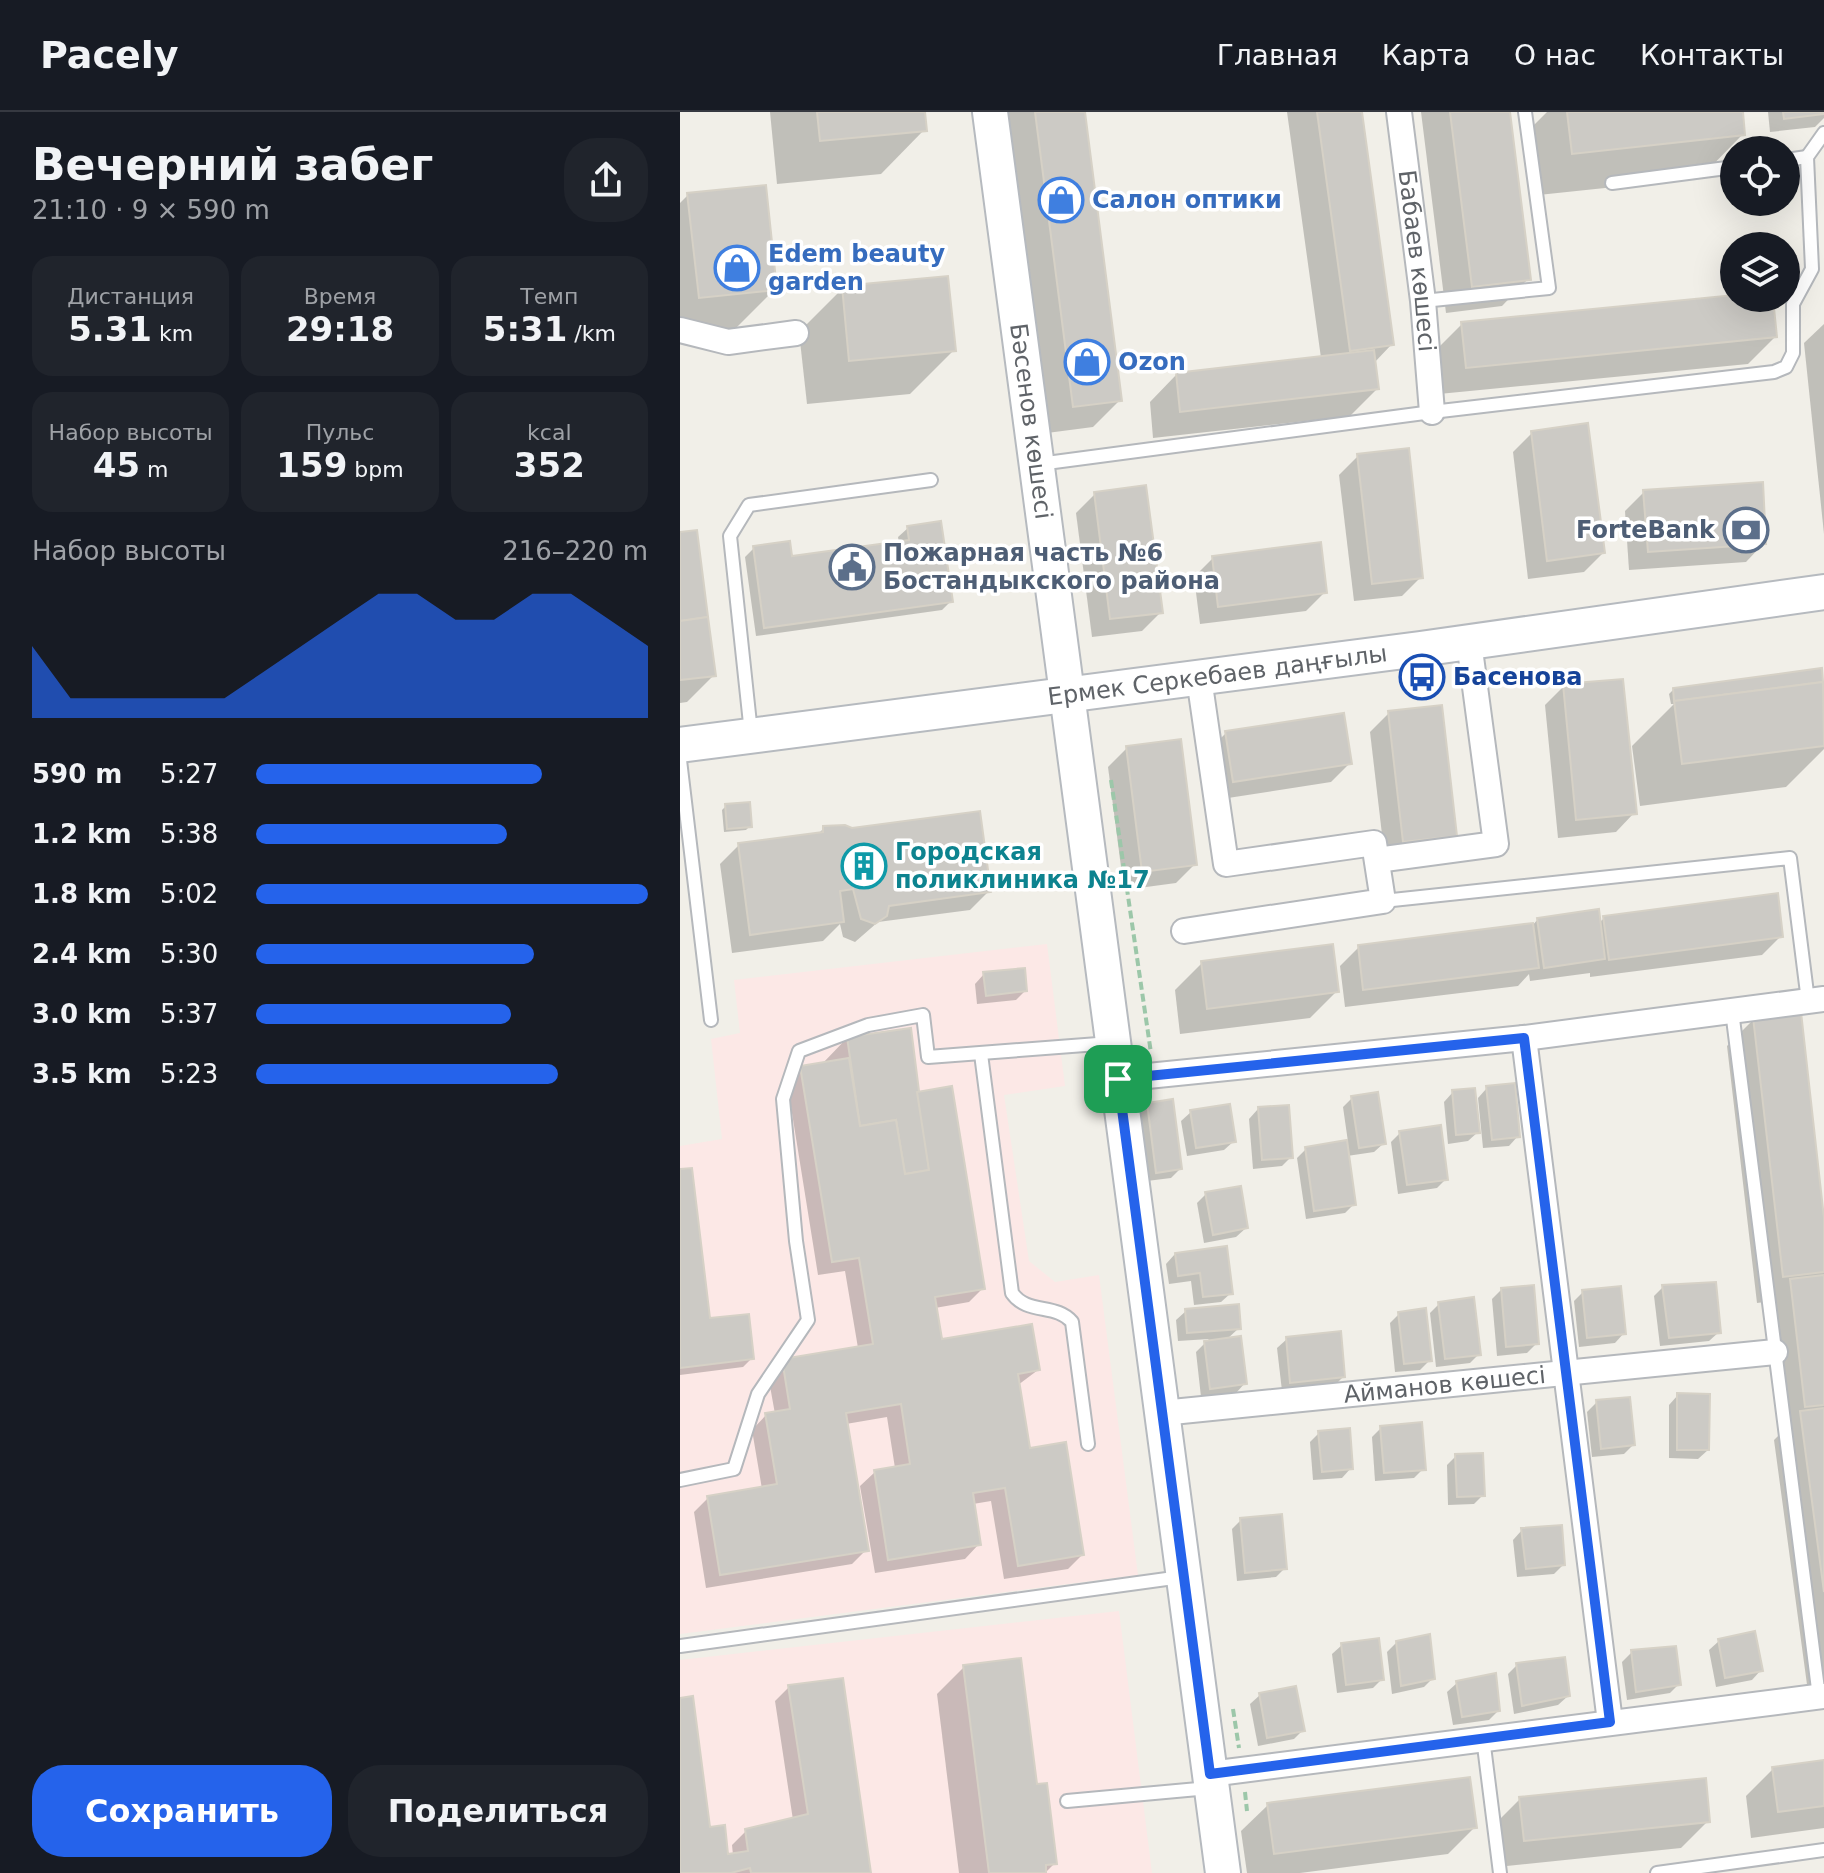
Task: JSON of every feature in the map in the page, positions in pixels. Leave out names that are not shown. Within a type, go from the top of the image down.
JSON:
[{"type":"street","name":"Бәсенов көшесі","points":[[990,112],[1223,1873]]},
{"type":"street","name":"Бабаев көшесі","points":[[1399,112],[1423,301],[1432,412]]},
{"type":"street","points":[[680,330],[728,342],[796,333]]},
{"type":"street","name":"Ермек Серкебаев даңғылы","points":[[680,745],[1469,642],[1824,592]]},
{"type":"street","points":[[1377,860],[1496,844],[1469,642]]},
{"type":"street","points":[[1184,931],[1383,901],[1374,843],[1226,864],[1199,678]]},
{"type":"street","points":[[1118,1079],[1524,1038],[1816,1000]]},
{"type":"street","points":[[1524,1038],[1610,1722]]},
{"type":"street","name":"Айманов көшесі","points":[[1162,1413],[1775,1352]]},
{"type":"street","points":[[1211,1781],[1483,1738],[1822,1697]]},
{"type":"lane","points":[[1423,301],[1549,288],[1525,112]]},
{"type":"lane","points":[[1036,464],[1432,412],[1774,372],[1786,367],[1793,353],[1793,304],[1812,269],[1807,157],[1824,133]]},
{"type":"lane","points":[[1800,158],[1807,157]]},
{"type":"lane","points":[[1612,183],[1720,169]]},
{"type":"lane","points":[[752,736],[730,536],[749,505],[931,480]]},
{"type":"lane","points":[[680,760],[711,1020]]},
{"type":"lane","points":[[1383,901],[1790,858],[1816,1000]]},
{"type":"lane","points":[[1732,1011],[1822,1697]]},
{"type":"lane","points":[[680,1480],[734,1469],[758,1394],[808,1320],[796,1241],[783,1099],[799,1051],[868,1025],[923,1015],[928,1057],[1113,1043]]},
{"type":"lane","points":[[981,1054],[1012,1293],[1018,1302],[1065,1314],[1072,1322],[1088,1444]]},
{"type":"lane","points":[[680,1646],[1184,1577]]},
{"type":"lane","points":[[1483,1738],[1500,1873]]},
{"type":"lane","points":[[1067,1801],[1211,1781]]},
{"type":"lane","points":[[1657,1873],[1824,1850]]},
{"type":"path","points":[[1110,774],[1154,1075]]},
{"type":"shaded area","points":[[1047,944],[1065,1086],[1004,1095],[1029,1261],[1055,1282],[1099,1275],[1138,1575],[680,1634],[680,1146],[722,1139],[711,1039],[740,1033],[734,980]]},
{"type":"shaded area","points":[[1119,1611],[1152,1873],[680,1873],[680,1660]]},
{"type":"building","points":[[817,112],[925,112],[927,131],[820,141]]},
{"type":"building","points":[[1035,112],[1085,112],[1122,401],[1073,407]]},
{"type":"building","points":[[1317,112],[1362,112],[1394,345],[1350,351]]},
{"type":"building","points":[[1450,112],[1510,112],[1531,280],[1472,287]]},
{"type":"building","points":[[1567,112],[1743,112],[1745,135],[1572,154]]},
{"type":"building","points":[[1783,112],[1824,112],[1824,114],[1784,119]]},
{"type":"building","points":[[766,185],[777,290],[699,298],[687,193]]},
{"type":"building","points":[[948,276],[956,351],[849,361],[842,286]]},
{"type":"building","points":[[1720,296],[1720,312],[1774,312],[1777,337],[1466,368],[1461,322]]},
{"type":"building","points":[[1374,350],[1379,389],[1180,412],[1176,373]]},
{"type":"building","points":[[1588,423],[1605,553],[1547,561],[1531,431]]},
{"type":"building","points":[[1409,448],[1423,578],[1372,584],[1357,454]]},
{"type":"building","points":[[1763,482],[1766,544],[1648,552],[1643,490]]},
{"type":"building","points":[[1146,485],[1163,613],[1110,619],[1094,492]]},
{"type":"building","name":"Пожарная часть №6 Бостандыкского района","points":[[941,521],[953,602],[764,628],[753,546],[790,541],[792,556],[909,540],[907,526]]},
{"type":"building","points":[[697,530],[708,617],[680,621],[680,532]]},
{"type":"building","points":[[1321,542],[1327,593],[1218,607],[1212,556]]},
{"type":"building","points":[[708,617],[716,676],[680,680],[680,621]]},
{"type":"building","points":[[1822,668],[1823,682],[1674,701],[1673,688]]},
{"type":"building","points":[[1623,679],[1637,814],[1576,820],[1563,684]]},
{"type":"building","points":[[1823,682],[1824,746],[1682,764],[1674,701]]},
{"type":"building","points":[[1442,705],[1457,836],[1403,842],[1388,711]]},
{"type":"building","points":[[1344,713],[1352,764],[1233,782],[1225,731]]},
{"type":"building","points":[[1181,739],[1197,865],[1142,872],[1126,746]]},
{"type":"building","points":[[750,802],[752,827],[727,829],[725,804]]},
{"type":"building","name":"Городская поликлиника №17","points":[[980,811],[991,892],[889,906],[887,916],[875,924],[861,919],[853,889],[840,891],[844,922],[750,935],[738,843],[823,832],[823,826],[845,825],[852,828]]},
{"type":"building","points":[[1778,893],[1783,937],[1609,960],[1603,916]]},
{"type":"building","points":[[1599,909],[1605,959],[1544,968],[1537,918]]},
{"type":"building","points":[[1533,923],[1539,968],[1363,990],[1358,945]]},
{"type":"building","points":[[1333,944],[1339,992],[1207,1009],[1201,961]]},
{"type":"building","points":[[1025,968],[1027,991],[986,996],[983,972]]},
{"type":"building","points":[[1801,1012],[1824,1218],[1824,1272],[1783,1277],[1753,1017]]},
{"type":"building","points":[[911,1028],[929,1170],[905,1174],[896,1120],[860,1126],[847,1037]]},
{"type":"building","points":[[849,1058],[860,1126],[896,1120],[905,1174],[929,1170],[917,1092],[952,1086],[985,1289],[935,1297],[942,1339],[1032,1324],[1040,1370],[1018,1374],[1030,1448],[1066,1442],[1084,1555],[1018,1566],[1005,1488],[973,1493],[981,1545],[888,1560],[874,1470],[910,1464],[901,1404],[846,1413],[869,1551],[720,1575],[707,1496],[777,1484],[765,1413],[790,1409],[782,1359],[873,1344],[859,1258],[832,1262],[800,1066]]},
{"type":"building","points":[[1515,1083],[1520,1137],[1492,1140],[1486,1086]]},
{"type":"building","points":[[1475,1088],[1480,1133],[1456,1135],[1452,1090]]},
{"type":"building","points":[[1378,1092],[1386,1144],[1359,1148],[1351,1096]]},
{"type":"building","points":[[1173,1099],[1182,1169],[1156,1173],[1147,1103]]},
{"type":"building","points":[[1230,1104],[1236,1142],[1196,1148],[1190,1110]]},
{"type":"building","points":[[1289,1105],[1293,1158],[1262,1160],[1258,1107]]},
{"type":"building","points":[[1441,1125],[1448,1180],[1407,1185],[1399,1131]]},
{"type":"building","points":[[1347,1140],[1356,1205],[1314,1211],[1305,1147]]},
{"type":"building","points":[[692,1168],[710,1318],[749,1314],[754,1359],[680,1368],[680,1169]]},
{"type":"building","points":[[1241,1186],[1248,1228],[1213,1235],[1205,1192]]},
{"type":"building","points":[[1227,1246],[1233,1294],[1203,1297],[1200,1273],[1178,1276],[1175,1253]]},
{"type":"building","points":[[1824,1275],[1824,1405],[1805,1407],[1790,1279]]},
{"type":"building","points":[[1716,1282],[1721,1333],[1669,1338],[1662,1285]]},
{"type":"building","points":[[1534,1285],[1539,1344],[1506,1347],[1501,1288]]},
{"type":"building","points":[[1621,1286],[1626,1334],[1587,1338],[1582,1290]]},
{"type":"building","points":[[1474,1297],[1481,1355],[1445,1359],[1438,1302]]},
{"type":"building","points":[[1239,1304],[1241,1329],[1187,1333],[1185,1309]]},
{"type":"building","points":[[1426,1308],[1432,1361],[1404,1364],[1398,1312]]},
{"type":"building","points":[[1341,1331],[1345,1377],[1290,1383],[1286,1337]]},
{"type":"building","points":[[1241,1336],[1247,1384],[1210,1389],[1204,1341]]},
{"type":"building","points":[[1677,1393],[1710,1394],[1709,1450],[1677,1450]]},
{"type":"building","points":[[1630,1397],[1635,1445],[1601,1449],[1596,1400]]},
{"type":"building","points":[[1824,1408],[1824,1592],[1800,1411]]},
{"type":"building","points":[[1422,1422],[1426,1470],[1384,1473],[1380,1426]]},
{"type":"building","points":[[1350,1428],[1353,1469],[1322,1472],[1318,1431]]},
{"type":"building","points":[[1483,1453],[1485,1496],[1457,1497],[1455,1454]]},
{"type":"building","points":[[1282,1514],[1287,1569],[1245,1573],[1240,1518]]},
{"type":"building","points":[[1562,1525],[1565,1565],[1526,1569],[1521,1528]]},
{"type":"building","points":[[1755,1631],[1763,1671],[1725,1678],[1718,1639]]},
{"type":"building","points":[[1430,1634],[1435,1679],[1401,1686],[1396,1641]]},
{"type":"building","points":[[1379,1638],[1384,1680],[1346,1685],[1341,1643]]},
{"type":"building","points":[[1676,1646],[1681,1685],[1636,1692],[1631,1650]]},
{"type":"building","points":[[1565,1657],[1570,1696],[1522,1706],[1516,1663]]},
{"type":"building","points":[[1021,1658],[1037,1784],[1047,1783],[1057,1864],[1046,1865],[1046,1873],[989,1873],[963,1665]]},
{"type":"building","points":[[1496,1673],[1500,1711],[1462,1717],[1456,1681]]},
{"type":"building","points":[[843,1678],[871,1873],[751,1873],[750,1868],[731,1873],[680,1873],[680,1698],[693,1696],[710,1827],[725,1825],[728,1854],[748,1851],[745,1829],[808,1814],[788,1685]]},
{"type":"building","points":[[1296,1686],[1305,1731],[1267,1738],[1259,1693]]},
{"type":"building","points":[[1824,1760],[1824,1806],[1778,1812],[1772,1767]]},
{"type":"building","points":[[1470,1777],[1477,1828],[1274,1854],[1267,1803]]},
{"type":"building","points":[[1706,1778],[1710,1822],[1524,1841],[1519,1797]]},
{"type":"place","name":"Салон оптики","points":[[1061,200]]},
{"type":"place","name":"Edem beauty garden","points":[[737,268]]},
{"type":"place","name":"Ozon","points":[[1087,362]]},
{"type":"place","name":"ForteBank","points":[[1746,530]]},
{"type":"place","name":"Пожарная часть №6 Бостандыкского района","points":[[852,567]]},
{"type":"place","name":"Басенова","points":[[1422,677]]},
{"type":"place","name":"Городская поликлиника №17","points":[[864,866]]},
{"type":"route","points":[[1524,1038],[1610,1722],[1210,1774],[1118,1079],[1524,1038]]}]
